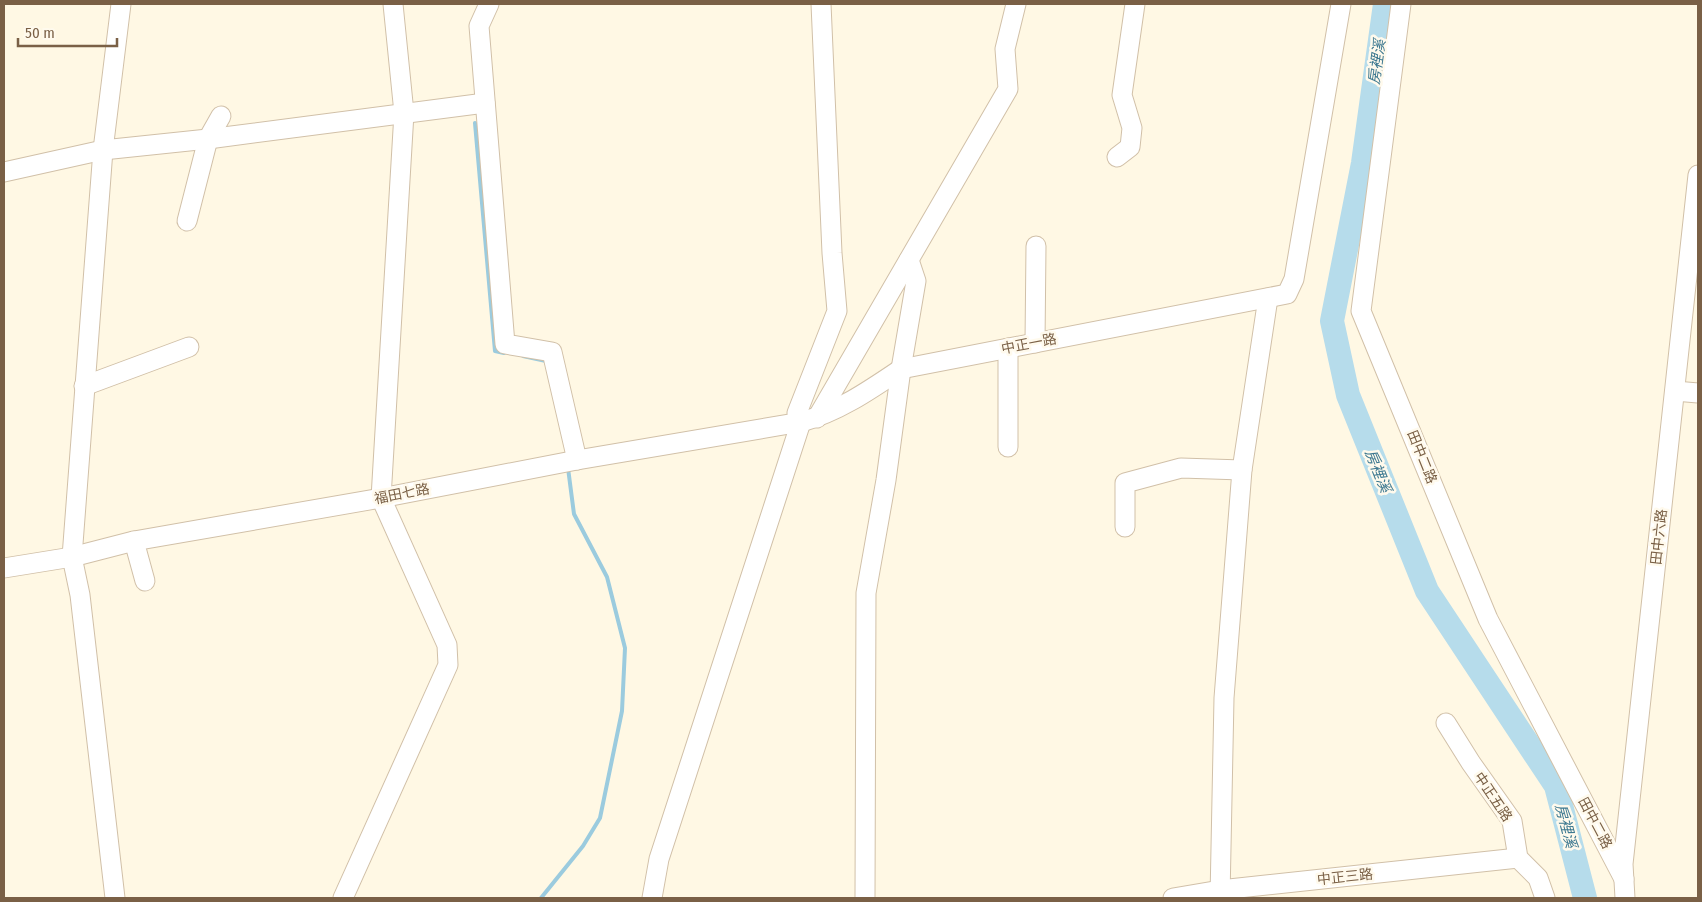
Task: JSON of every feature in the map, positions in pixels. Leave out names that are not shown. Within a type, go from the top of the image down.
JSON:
[{"type":"lane","points":[[115,898],[80,595],[72,557],[103,150],[121,4]]},
{"type":"lane","points":[[343,898],[448,665],[447,645],[381,498],[404,114],[393,4]]},
{"type":"lane","points":[[489,4],[479,26],[506,344],[552,352],[577,460]]},
{"type":"lane","points":[[809,420],[797,412],[837,311],[832,253],[821,4]]},
{"type":"lane","points":[[652,898],[659,859],[809,420],[909,260],[1008,90],[1005,49],[1016,4]]},
{"type":"lane","points":[[1117,157],[1130,147],[1132,128],[1122,95],[1135,4]]},
{"type":"lane","name":"中正一路","points":[[809,420],[844,405],[901,369],[1287,294],[1294,279],[1341,4]]},
{"type":"lane","name":"田中二路","points":[[1400,4],[1361,311],[1488,620],[1624,879]]},
{"type":"lane","points":[[4,172],[103,150],[404,114],[485,102]]},
{"type":"lane","points":[[187,221],[208,138],[221,116]]},
{"type":"lane","name":"田中六路","points":[[1625,898],[1624,854],[1698,175]]},
{"type":"lane","points":[[1035,343],[1036,246]]},
{"type":"lane","points":[[865,898],[866,593],[886,480],[901,369],[916,281],[909,260]]},
{"type":"lane","points":[[1220,894],[1224,698],[1242,470],[1268,298]]},
{"type":"lane","points":[[84,386],[189,347]]},
{"type":"lane","points":[[1008,348],[1008,447]]},
{"type":"lane","points":[[1675,391],[1698,393]]},
{"type":"lane","name":"福田七路","points":[[4,568],[72,557],[134,541],[381,498],[577,460],[809,420]]},
{"type":"lane","points":[[1125,527],[1124,483],[1181,468],[1242,470]]},
{"type":"lane","points":[[134,541],[145,581]]},
{"type":"lane","name":"中正五路","points":[[1446,723],[1471,764],[1512,821],[1518,858]]},
{"type":"lane","points":[[1518,858],[1538,878],[1545,898]]},
{"type":"lane","name":"中正三路","points":[[1173,898],[1518,858]]},
{"type":"waterway","name":"房裡溪","points":[[1385,4],[1363,163],[1332,321],[1348,395],[1427,591],[1556,786],[1585,898]]},
{"type":"waterway","points":[[475,123],[495,351],[504,353]]},
{"type":"waterway","points":[[523,356],[546,361],[546,363]]},
{"type":"waterway","points":[[541,898],[583,846],[600,818],[622,711],[625,648],[607,577],[574,514],[568,468]]}]
